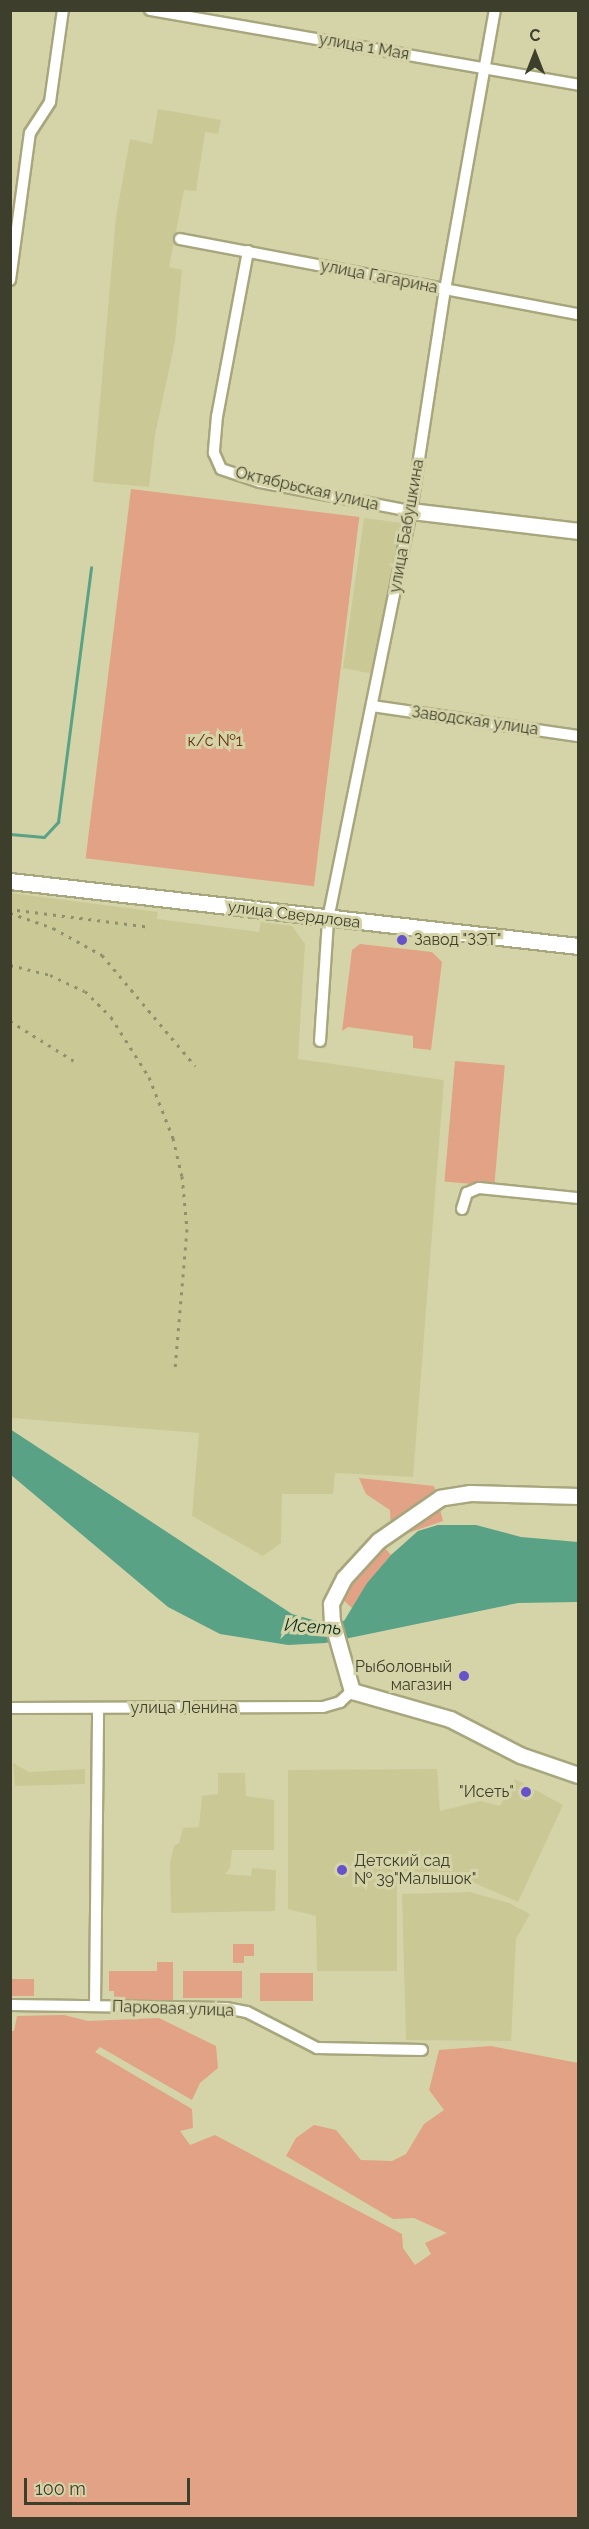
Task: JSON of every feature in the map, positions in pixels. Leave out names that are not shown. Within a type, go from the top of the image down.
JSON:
[{"type":"street","points":[[10,280],[12,249],[30,133],[50,102],[63,10]]},
{"type":"street","name":"улица 1 Мая","points":[[150,10],[579,85]]},
{"type":"street","name":"улица Бабушкина","points":[[320,1041],[328,919],[411,512],[445,290],[495,10]]},
{"type":"street","name":"улица Гагарина","points":[[180,239],[579,314]]},
{"type":"street","name":"Октябрьская улица","points":[[248,251],[217,416],[214,453],[221,469],[260,482],[411,512],[579,531]]},
{"type":"street","name":"Заводская улица","points":[[372,706],[579,736]]},
{"type":"street","name":"улица Свердлова","points":[[10,881],[579,946]]},
{"type":"street","points":[[462,1209],[467,1193],[479,1188],[579,1198]]},
{"type":"street","points":[[579,1496],[470,1493],[440,1498],[378,1541],[344,1578],[331,1604],[332,1621],[352,1691],[450,1719],[520,1755],[579,1775]]},
{"type":"street","name":"улица Ленина","points":[[10,1708],[323,1707],[340,1702],[352,1691]]},
{"type":"street","name":"Парковая улица","points":[[95,2006],[98,1708]]},
{"type":"street","name":"Парковая улица","points":[[10,2005],[226,2008],[248,2012],[317,2048],[422,2049]]},
{"type":"shaded area","points":[[158,109],[221,120],[218,134],[205,132],[196,191],[184,190],[169,267],[182,270],[175,341],[155,435],[149,487],[93,482],[116,217],[130,139],[152,144]]},
{"type":"shaded area","points":[[364,518],[402,523],[374,674],[343,668]]},
{"type":"shaded area","points":[[11,893],[158,912],[157,919],[259,932],[261,922],[292,926],[305,944],[298,1059],[444,1080],[413,1477],[335,1473],[333,1494],[282,1494],[281,1543],[263,1556],[192,1516],[199,1433],[11,1418]]},
{"type":"shaded area","points":[[13,1763],[29,1772],[85,1769],[85,1784],[15,1786]]},
{"type":"shaded area","points":[[437,1769],[440,1811],[481,1801],[500,1806],[515,1779],[563,1805],[518,1902],[456,1875],[397,1877],[397,1971],[317,1971],[316,1916],[288,1909],[288,1770]]},
{"type":"shaded area","points":[[218,1773],[245,1773],[246,1796],[274,1800],[274,1850],[232,1850],[230,1868],[225,1874],[251,1876],[252,1868],[276,1870],[275,1911],[171,1913],[170,1863],[174,1846],[179,1843],[183,1828],[199,1827],[202,1796],[218,1794]]},
{"type":"shaded area","points":[[470,1892],[509,1903],[530,1914],[516,1939],[511,2041],[406,2040],[402,1894]]},
{"type":"green space","name":"к/с №1","points":[[131,489],[359,517],[314,886],[86,858]]},
{"type":"green space","points":[[360,944],[432,952],[442,962],[431,1050],[413,1048],[413,1036],[348,1027],[342,1031],[352,950]]},
{"type":"green space","points":[[455,1061],[505,1065],[494,1186],[444,1182]]},
{"type":"green space","points":[[359,1478],[434,1486],[443,1521],[402,1535],[391,1531],[390,1510],[366,1494]]},
{"type":"green space","points":[[383,1546],[391,1555],[367,1583],[353,1609],[339,1596],[371,1547]]},
{"type":"green space","points":[[233,1944],[254,1944],[254,1956],[244,1956],[244,1963],[233,1963]]},
{"type":"green space","points":[[157,1962],[173,1962],[173,2000],[114,2000],[114,1991],[109,1991],[109,1971],[157,1971]]},
{"type":"green space","points":[[183,1971],[242,1971],[242,1998],[183,1998]]},
{"type":"green space","points":[[260,1973],[313,1973],[313,2001],[260,2001]]},
{"type":"green space","points":[[11,1979],[34,1979],[34,1996],[11,1996]]},
{"type":"green space","points":[[64,2015],[88,2021],[159,2018],[216,2046],[218,2068],[200,2083],[192,2100],[100,2047],[95,2052],[192,2109],[193,2128],[180,2131],[190,2145],[215,2135],[402,2234],[403,2248],[415,2265],[431,2254],[425,2243],[447,2233],[414,2218],[393,2219],[286,2156],[296,2138],[314,2125],[336,2130],[361,2160],[392,2161],[406,2154],[424,2124],[444,2110],[429,2090],[439,2050],[491,2046],[578,2063],[578,2518],[11,2518],[11,2031],[14,2031],[17,2016]]},
{"type":"water","name":"Исеть","points":[[10,1429],[292,1614],[320,1622],[344,1621],[367,1583],[391,1555],[418,1531],[438,1525],[476,1525],[521,1537],[578,1542],[578,1602],[518,1603],[325,1643],[288,1645],[220,1634],[168,1607],[11,1475]]},
{"type":"waterway","points":[[10,834],[44,837],[58,822],[91,567]]},
{"type":"railway","points":[[17,910],[151,927]]},
{"type":"railway","points":[[10,913],[53,928],[102,955],[195,1066]]},
{"type":"railway","points":[[10,965],[50,975],[85,991],[111,1017],[149,1077],[173,1138],[182,1176],[187,1229],[175,1368]]},
{"type":"railway","points":[[10,1021],[74,1061]]},
{"type":"place","name":"Завод \"ЗЭТ\"","points":[[402,940]]},
{"type":"place","name":"Рыболовный магазин","points":[[464,1676]]},
{"type":"place","name":"\"Исеть\"","points":[[526,1792]]},
{"type":"place","name":"Детский сад № 39\"Малышок\"","points":[[342,1870]]}]
